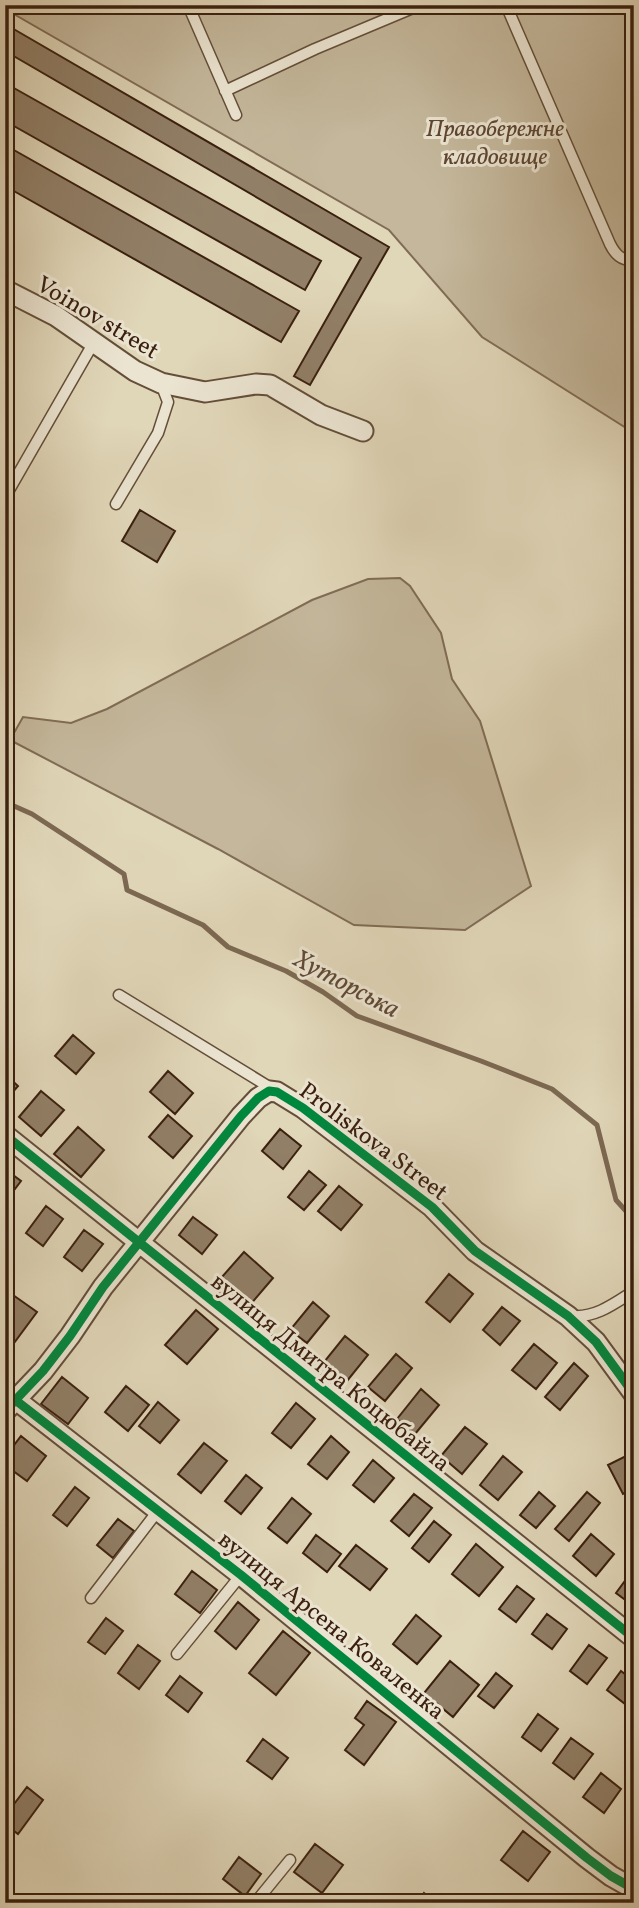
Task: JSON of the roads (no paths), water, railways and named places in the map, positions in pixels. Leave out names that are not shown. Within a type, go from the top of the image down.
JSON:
[{"type":"street","name":"Voinov street","points":[[5,290],[55,316],[135,371],[161,383],[205,392],[270,384],[321,415],[363,431]]},
{"type":"street","name":"Proliskova Street","points":[[8,1400],[43,1371],[103,1287],[241,1116],[266,1092],[277,1092],[303,1108],[432,1207],[475,1251],[568,1316],[596,1342],[634,1394]]},
{"type":"street","name":"вулиця Дмитра Коцюбайла","points":[[5,1136],[634,1638]]},
{"type":"street","name":"вулиця Арсена Коваленка","points":[[8,1400],[241,1576],[587,1858],[634,1889]]},
{"type":"street","points":[[623,1903],[634,1889]]},
{"type":"lane","points":[[188,5],[236,115]]},
{"type":"lane","points":[[225,91],[315,49],[420,5]]},
{"type":"lane","points":[[506,5],[615,254],[621,259],[634,260]]},
{"type":"lane","points":[[5,497],[94,342]]},
{"type":"lane","points":[[116,505],[158,433],[168,402],[161,383]]},
{"type":"lane","points":[[119,995],[277,1092]]},
{"type":"lane","points":[[568,1316],[585,1317],[598,1313],[634,1290]]},
{"type":"lane","points":[[91,1598],[158,1512]]},
{"type":"lane","points":[[177,1654],[241,1576]]},
{"type":"lane","points":[[254,1903],[290,1860]]},
{"type":"waterway","name":"Хуторська","points":[[5,802],[32,814],[124,874],[127,890],[203,925],[228,947],[286,971],[357,1016],[552,1089],[597,1125],[616,1200],[634,1220]]},
{"type":"park label","name":"Правобережне кладовище","points":[[495,142]]}]
